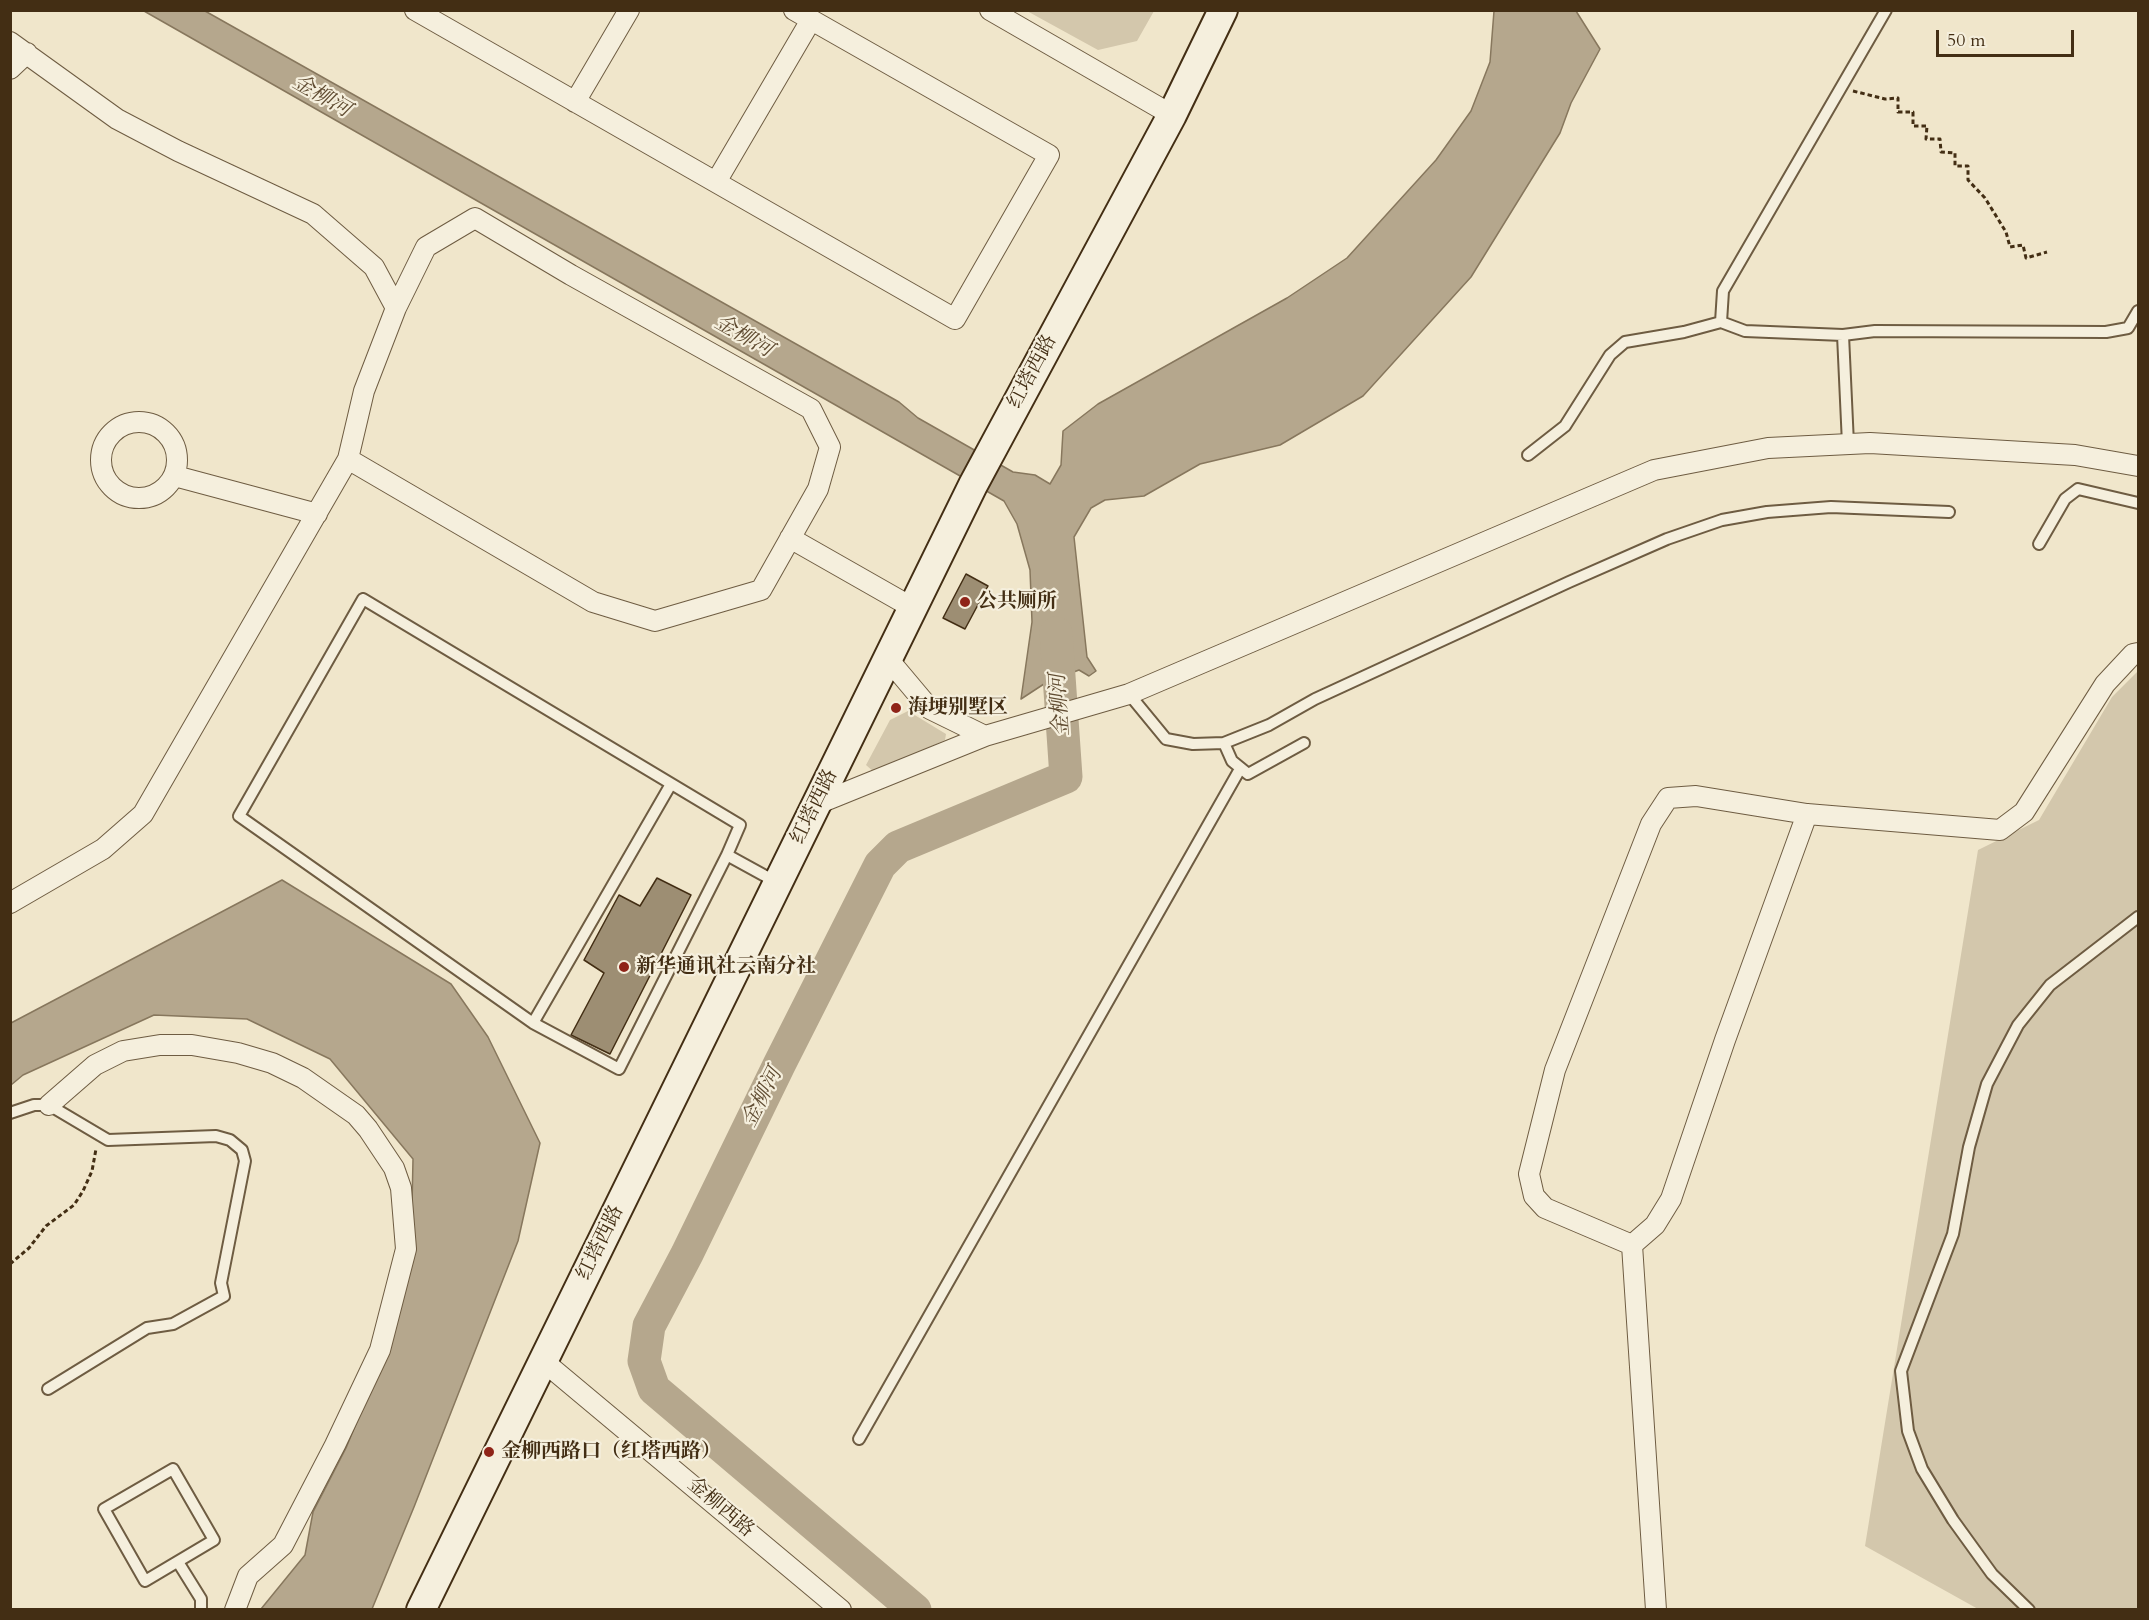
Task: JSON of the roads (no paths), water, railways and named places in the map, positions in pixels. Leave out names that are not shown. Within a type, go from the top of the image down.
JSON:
[{"type":"street","points":[[415,10],[955,319],[1049,155],[803,15],[716,182]]},
{"type":"street","points":[[575,102],[629,10]]},
{"type":"street","points":[[990,10],[1172,115]]},
{"type":"street","name":"红塔西路","points":[[421,1610],[973,485],[1172,115],[1223,10]]},
{"type":"street","points":[[10,42],[117,119],[178,151],[314,214],[374,267],[396,308]]},
{"type":"street","points":[[10,69],[27,53]]},
{"type":"street","points":[[10,903],[103,849],[143,814],[348,459],[364,392],[396,308],[426,248],[475,218],[811,409],[830,447],[818,489],[761,590],[655,621],[594,602],[348,459]]},
{"type":"street","points":[[817,804],[985,736],[1129,694],[1654,470],[1768,448],[1848,444],[1902,445],[2075,456],[2139,466]]},
{"type":"street","points":[[175,476],[317,514]]},
{"type":"street","points":[[790,538],[913,608]]},
{"type":"street","points":[[1632,1245],[1545,1208],[1534,1196],[1529,1174],[1555,1070],[1651,824],[1668,798],[1696,796],[1807,814],[2000,830],[2024,812],[2105,684],[2133,654],[2139,653]]},
{"type":"street","points":[[888,660],[930,709],[985,736]]},
{"type":"street","points":[[1632,1245],[1655,1225],[1671,1199],[1725,1040],[1807,814]]},
{"type":"street","points":[[49,1105],[95,1065],[123,1051],[192,1045],[238,1053],[272,1064],[303,1078],[356,1115],[394,1168],[401,1188],[406,1249],[380,1350],[335,1445],[283,1545],[248,1576],[235,1610]]},
{"type":"street","points":[[1632,1245],[1656,1610]]},
{"type":"street","name":"金柳西路","points":[[543,1361],[841,1610]]},
{"type":"lane","points":[[1720,322],[1724,291],[1886,10]]},
{"type":"lane","points":[[1528,455],[1565,426],[1610,355],[1625,342],[1684,332],[1720,322],[1745,331],[1843,335],[1875,331],[2106,332],[2128,327],[2139,310]]},
{"type":"lane","points":[[1843,335],[1848,444]]},
{"type":"lane","points":[[2039,544],[2066,499],[2078,489],[2139,503]]},
{"type":"lane","points":[[1129,694],[1166,739],[1193,744],[1224,743],[1269,725],[1315,699],[1569,582],[1667,539],[1722,520],[1767,512],[1830,507],[1949,512]]},
{"type":"lane","points":[[363,599],[740,825],[727,855],[619,1069],[533,1023],[239,816],[363,599]]},
{"type":"lane","points":[[1224,743],[1232,761],[1248,774],[1304,743]]},
{"type":"lane","points":[[859,1439],[1240,769]]},
{"type":"lane","points":[[533,1023],[671,784]]},
{"type":"lane","points":[[727,855],[778,883]]},
{"type":"lane","points":[[2029,1610],[1992,1574],[1953,1520],[1922,1469],[1908,1431],[1901,1371],[1953,1234],[1968,1147],[1987,1084],[2018,1025],[2050,985],[2139,917]]},
{"type":"lane","points":[[10,1113],[34,1105],[49,1105],[108,1140],[216,1136],[230,1140],[242,1150],[244,1161],[221,1283],[224,1296],[173,1324],[147,1328],[48,1389]]},
{"type":"lane","points":[[173,1469],[214,1540],[178,1562],[145,1581],[104,1509],[173,1469]]},
{"type":"lane","points":[[178,1562],[201,1599],[201,1610]]},
{"type":"water","points":[[144,11],[205,11],[899,402],[918,418],[1013,472],[1035,475],[1050,484],[1061,465],[1063,431],[1098,404],[1287,298],[1347,258],[1436,160],[1471,111],[1490,62],[1494,11],[1576,11],[1600,49],[1571,103],[1560,133],[1471,277],[1363,396],[1280,445],[1200,464],[1144,496],[1105,500],[1091,508],[1074,537],[1087,657],[1096,671],[1089,676],[1079,670],[1047,682],[1021,699],[1032,622],[1030,570],[1017,524],[1004,501]]},
{"type":"water","points":[[282,880],[451,984],[488,1037],[540,1143],[518,1241],[372,1609],[261,1609],[305,1555],[313,1512],[346,1448],[387,1349],[411,1252],[413,1159],[330,1059],[247,1019],[154,1015],[23,1075],[11,1085],[11,1023]]},
{"type":"waterway","name":"金柳河","points":[[915,1610],[654,1389],[644,1361],[649,1326],[880,865],[898,847],[1066,777],[1056,633]]},
{"type":"place","name":"公共厕所","points":[[965,602]]},
{"type":"place","name":"海埂别墅区","points":[[896,708]]},
{"type":"place","name":"新华通讯社云南分社","points":[[624,967]]},
{"type":"place","name":"金柳西路口（红塔西路）","points":[[489,1452]]}]
